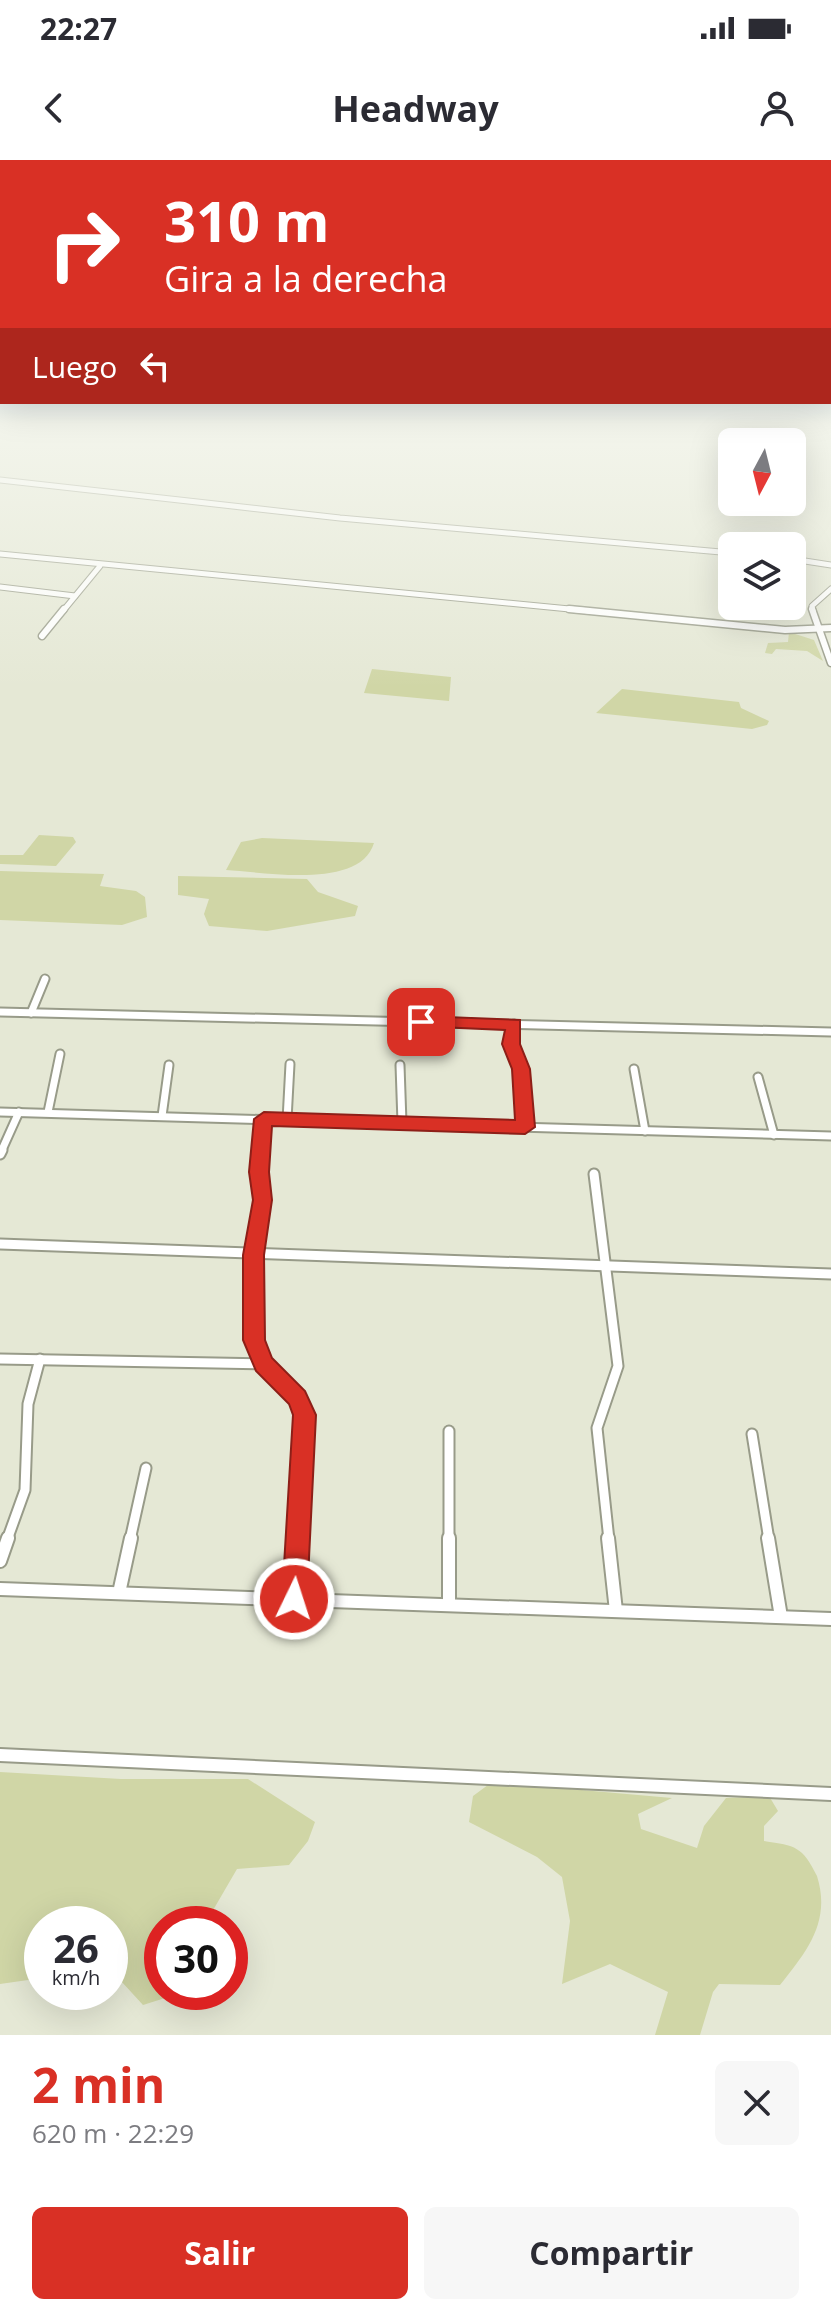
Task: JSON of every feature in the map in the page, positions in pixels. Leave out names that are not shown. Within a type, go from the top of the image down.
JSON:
[{"type":"street","points":[[282,512],[718,552]]},
{"type":"street","points":[[0,554],[758,627],[831,628]]},
{"type":"street","points":[[806,561],[831,565]]},
{"type":"street","points":[[42,636],[100,566]]},
{"type":"street","points":[[0,587],[75,596]]},
{"type":"street","points":[[830,659],[814,629],[812,606],[831,589]]},
{"type":"street","points":[[31,1013],[45,979]]},
{"type":"street","points":[[0,1012],[831,1032]]},
{"type":"street","points":[[514,1024],[511,1044],[521,1069],[525,1127]]},
{"type":"street","points":[[48,1112],[60,1054]]},
{"type":"street","points":[[287,1120],[290,1064]]},
{"type":"street","points":[[162,1116],[169,1065]]},
{"type":"street","points":[[400,1065],[402,1123]]},
{"type":"street","points":[[634,1069],[645,1131]]},
{"type":"street","points":[[758,1077],[774,1135]]},
{"type":"street","points":[[0,1112],[831,1136]]},
{"type":"street","points":[[0,1154],[19,1112]]},
{"type":"street","points":[[264,1119],[259,1172],[263,1200],[253,1255],[254,1340],[264,1364],[297,1398],[304,1415],[294,1599]]},
{"type":"street","points":[[594,1174],[603,1266],[618,1366],[597,1428],[616,1611]]},
{"type":"street","points":[[0,1244],[831,1274]]},
{"type":"street","points":[[0,1359],[264,1364]]},
{"type":"street","points":[[0,1561],[25,1490],[28,1404],[40,1359]]},
{"type":"street","points":[[449,1431],[449,1605]]},
{"type":"street","points":[[752,1434],[781,1617]]},
{"type":"street","points":[[119,1593],[146,1468]]},
{"type":"street","points":[[0,1589],[831,1619]]},
{"type":"street","points":[[0,1755],[831,1794]]},
{"type":"green space","points":[[789,632],[814,640],[823,661],[807,651],[776,649],[772,654],[765,653],[768,643],[788,642]]},
{"type":"green space","points":[[372,669],[451,677],[449,701],[364,693]]},
{"type":"green space","points":[[622,689],[739,702],[741,708],[769,721],[767,725],[752,729],[596,713]]},
{"type":"green space","points":[[39,835],[73,837],[76,842],[56,866],[0,864],[0,855],[23,855]]},
{"type":"green space","points":[[262,838],[374,843],[365,858],[331,873],[286,875],[226,870],[241,842]]},
{"type":"green space","points":[[0,871],[104,874],[100,886],[136,891],[145,897],[147,917],[122,925],[0,920]]},
{"type":"green space","points":[[178,876],[307,879],[318,892],[358,906],[355,916],[267,931],[209,926],[204,914],[209,899],[178,895]]},
{"type":"green space","points":[[0,1772],[121,1779],[248,1779],[315,1822],[308,1841],[289,1865],[237,1869],[215,1906],[144,1906],[144,2005],[128,1989],[128,1906],[24,1906],[24,1981],[0,1984]]},
{"type":"green space","points":[[492,1782],[672,1798],[638,1814],[641,1829],[697,1848],[704,1826],[726,1798],[769,1796],[778,1811],[764,1826],[764,1841],[797,1849],[817,1876],[821,1907],[819,1921],[808,1947],[780,1985],[719,1984],[713,1992],[700,2035],[655,2035],[668,1992],[610,1964],[562,1984],[570,1921],[562,1877],[537,1857],[469,1822],[473,1796]]},
{"type":"route","points":[[294,1599],[304,1415],[297,1398],[264,1364],[254,1340],[253,1255],[263,1200],[259,1172],[264,1119],[525,1127],[521,1069],[511,1044],[514,1024],[421,1022]]}]
